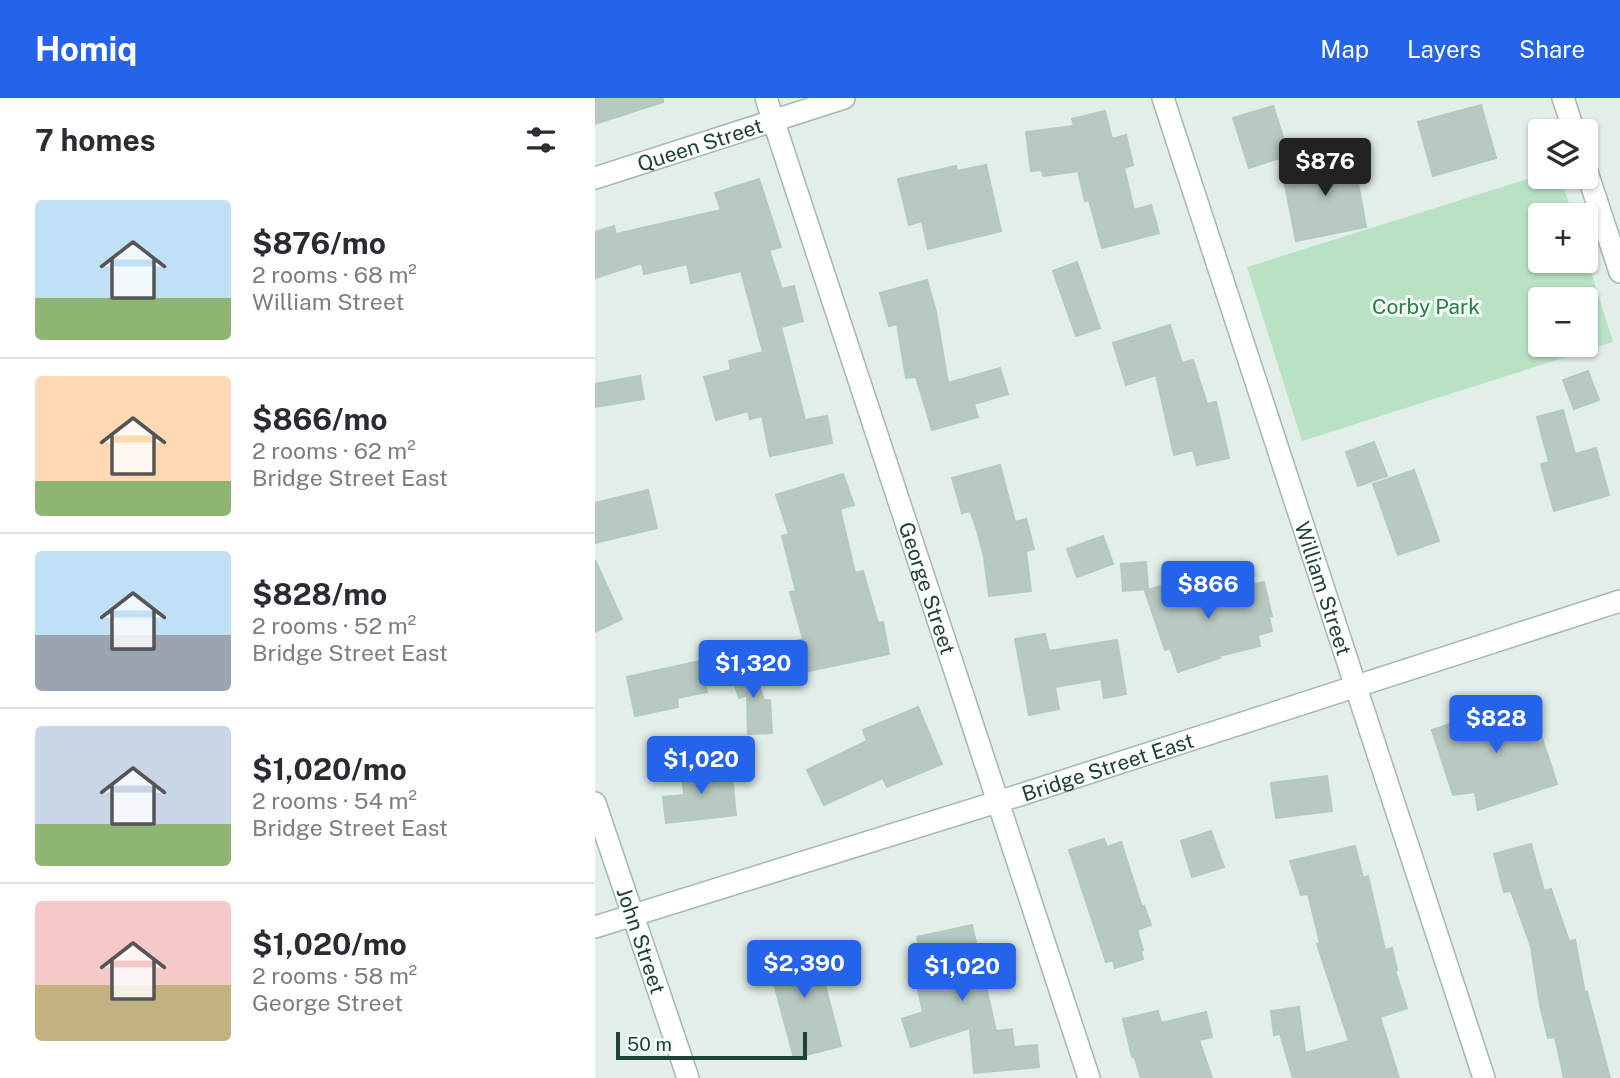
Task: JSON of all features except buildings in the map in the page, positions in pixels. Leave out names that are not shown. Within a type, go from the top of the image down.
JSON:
[{"type":"street","name":"George Street","points":[[766,98],[1089,1078]]},
{"type":"street","name":"Queen Street","points":[[595,178],[844,98]]},
{"type":"street","name":"William Street","points":[[1163,98],[1485,1078]]},
{"type":"street","points":[[1563,98],[1570,119]]},
{"type":"street","points":[[1593,189],[1620,272]]},
{"type":"street","name":"Bridge Street East","points":[[595,927],[998,802],[1620,601]]},
{"type":"street","name":"John Street","points":[[595,803],[688,1078]]},
{"type":"green space","name":"Corby Park","points":[[1528,179],[1528,189],[1564,189],[1569,203],[1528,203],[1528,273],[1591,273],[1596,287],[1528,287],[1528,357],[1566,357],[1302,441],[1247,267]]},
{"type":"green space","name":"Corby Park","points":[[1598,294],[1613,342],[1598,347]]}]
